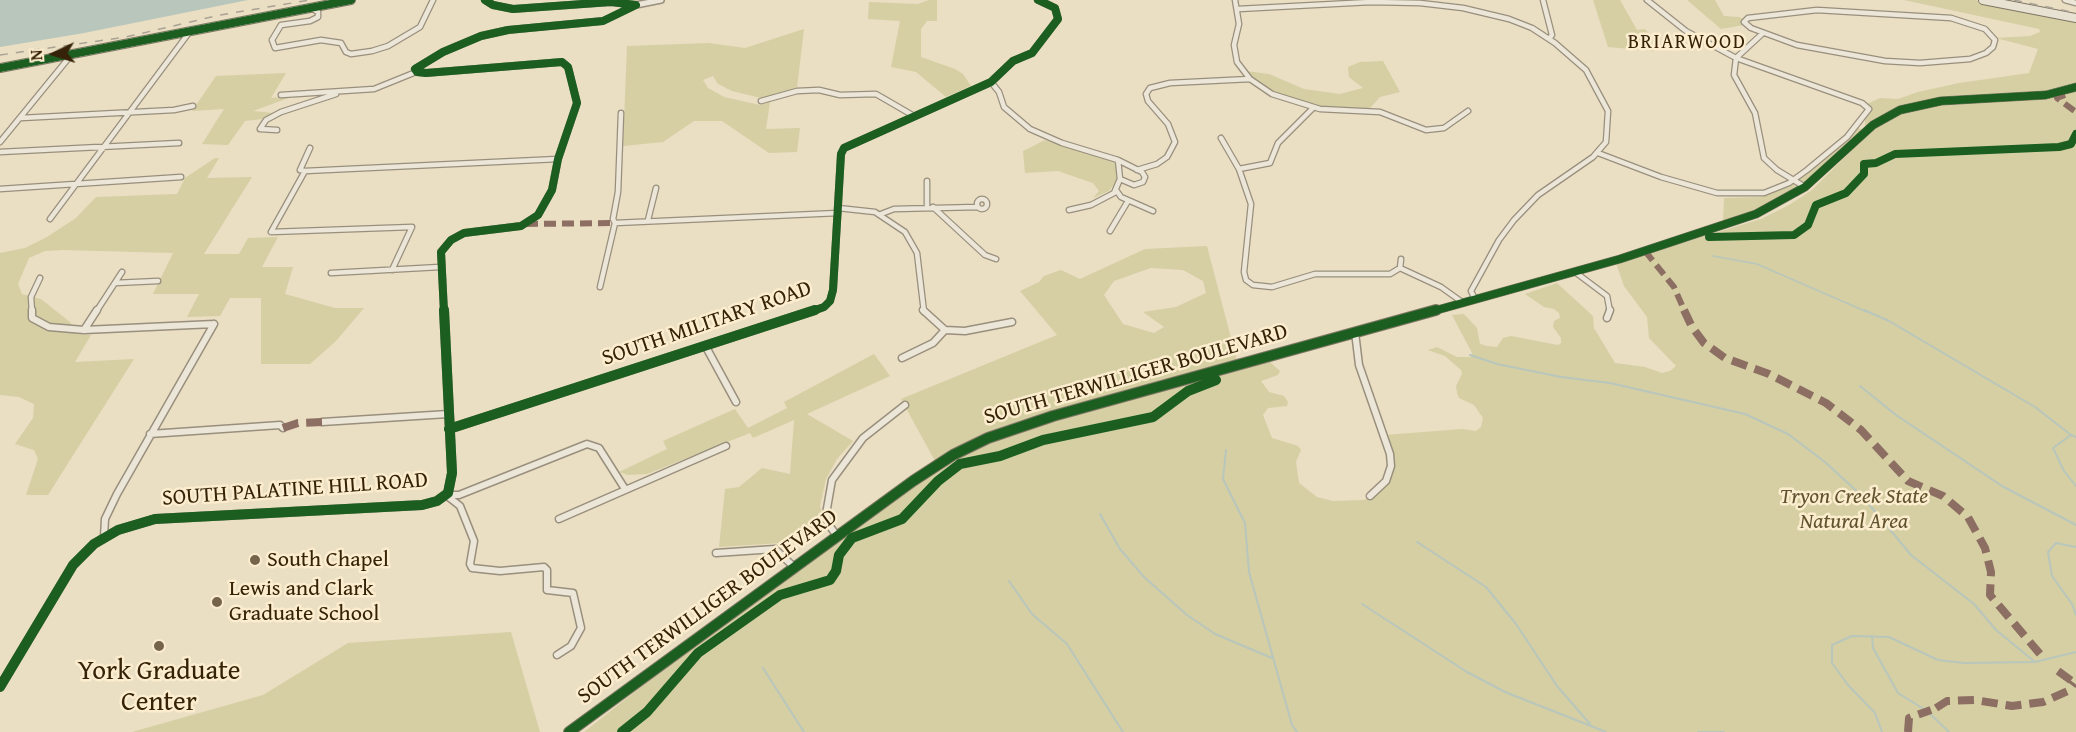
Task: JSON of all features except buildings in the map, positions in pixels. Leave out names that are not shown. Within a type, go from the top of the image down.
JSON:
[{"type":"main road","points":[[0,68],[351,0]]},
{"type":"main road","points":[[1983,0],[2076,18]]},
{"type":"main road","name":"SOUTH TERWILLIGER BOULEVARD","points":[[569,732],[924,473],[988,438],[1053,416],[1615,261],[1756,214],[1805,187],[1874,125],[1900,110],[1946,100],[2046,95],[2076,87]]},
{"type":"street","points":[[311,8],[318,12],[318,17],[310,21],[281,25],[272,40],[274,48],[321,40],[341,43],[346,52],[351,54],[372,51],[388,46],[420,27],[433,0]]},
{"type":"street","points":[[485,0],[493,5],[513,9],[604,2],[636,5]]},
{"type":"street","points":[[281,95],[374,89],[416,72],[415,69],[420,64],[482,36],[508,30],[549,28],[603,21],[636,5],[661,0]]},
{"type":"street","name":"SOUTH MILITARY ROAD","points":[[449,429],[816,311],[828,303],[833,290],[841,154],[844,148],[991,82],[1013,62],[1035,50],[1059,17],[1056,10],[1038,0]]},
{"type":"street","points":[[1235,0],[1238,9],[1235,56],[1240,68],[1250,80],[1279,97],[1313,108],[1380,112],[1412,127],[1433,131],[1450,125],[1468,111]]},
{"type":"street","points":[[1543,0],[1551,33],[1549,39]]},
{"type":"street","points":[[1598,153],[1661,177],[1716,193],[1764,193],[1793,180],[1847,137],[1869,109],[1862,103],[1736,58],[1686,31],[1647,0]]},
{"type":"street","points":[[2064,0],[2076,3]]},
{"type":"street","points":[[1238,9],[1371,2],[1420,3],[1464,9],[1518,22],[1549,39],[1582,66],[1604,101],[1609,115],[1605,145],[1598,153],[1534,198],[1504,231],[1471,291],[1475,299]]},
{"type":"street","points":[[1823,10],[1951,18],[1981,26],[1995,40],[1991,50],[1970,59],[1910,63],[1826,52],[1763,33],[1748,27],[1745,20],[1823,10]]},
{"type":"street","points":[[50,219],[191,30]]},
{"type":"street","points":[[1763,33],[1736,58],[1734,75],[1755,113],[1763,155],[1772,167],[1805,187]]},
{"type":"street","points":[[0,142],[72,54]]},
{"type":"street","name":"SOUTH PALATINE HILL ROAD","points":[[0,687],[69,570],[88,549],[104,537],[149,520],[422,505],[446,495],[452,480],[440,267],[443,248],[459,235],[477,229],[521,226],[535,218],[550,195],[558,159],[577,103],[566,63],[552,62],[416,72]]},
{"type":"street","points":[[1137,170],[1163,160],[1171,153],[1175,142],[1168,124],[1148,101],[1146,94],[1150,88],[1162,84],[1250,80]]},
{"type":"street","points":[[991,82],[999,92],[1004,107],[1030,129],[1062,143],[1118,160],[1145,176],[1143,182],[1130,185],[1120,179]]},
{"type":"street","points":[[761,101],[797,91],[819,90],[840,95],[876,94],[914,116]]},
{"type":"street","points":[[277,130],[260,129],[266,120],[281,112],[345,91]]},
{"type":"street","points":[[21,118],[193,106]]},
{"type":"street","points":[[1239,169],[1270,163],[1278,143],[1313,108]]},
{"type":"street","points":[[600,287],[615,223],[613,219],[618,192],[621,113]]},
{"type":"street","points":[[1221,138],[1239,169],[1252,211],[1244,272],[1246,280],[1253,285],[1272,287],[1315,274],[1383,275],[1400,268],[1442,287],[1462,302]]},
{"type":"street","points":[[0,152],[179,143]]},
{"type":"street","points":[[310,148],[300,170],[558,159]]},
{"type":"street","points":[[1069,210],[1091,205],[1116,190],[1120,179],[1118,160]]},
{"type":"street","points":[[305,171],[271,232],[412,227],[392,270]]},
{"type":"street","points":[[0,189],[181,177]]},
{"type":"street","points":[[927,181],[930,208],[985,255],[996,259]]},
{"type":"street","points":[[648,220],[656,188]]},
{"type":"street","points":[[1116,190],[1119,196],[1153,211]]},
{"type":"street","points":[[1110,231],[1128,201]]},
{"type":"street","points":[[881,214],[894,209],[978,207]]},
{"type":"street","points":[[615,223],[867,210],[881,214],[900,227],[914,245],[923,310],[926,316],[945,330],[976,330],[1012,322]]},
{"type":"street","points":[[1400,268],[1401,259]]},
{"type":"street","points":[[331,273],[440,267]]},
{"type":"street","points":[[84,330],[122,272]]},
{"type":"street","points":[[1575,272],[1607,296],[1611,308],[1607,318]]},
{"type":"street","points":[[40,278],[31,297],[32,318],[49,327],[84,330],[214,324],[106,515],[104,537]]},
{"type":"street","points":[[115,283],[158,280]]},
{"type":"street","points":[[902,358],[933,343],[945,330]]},
{"type":"street","points":[[1355,332],[1359,365],[1390,454],[1391,466],[1386,481],[1370,496]]},
{"type":"street","points":[[705,347],[736,402]]},
{"type":"street","points":[[837,536],[829,525],[826,514],[832,480],[848,454],[863,438],[905,405]]},
{"type":"street","points":[[322,422],[448,414]]},
{"type":"street","points":[[150,434],[280,425],[283,428]]},
{"type":"street","points":[[446,495],[459,495],[579,445],[590,444],[599,448],[625,489]]},
{"type":"street","points":[[559,519],[726,446]]},
{"type":"street","points":[[446,495],[460,506],[474,542],[470,564],[472,568],[500,571],[541,567],[547,570],[547,590],[573,593],[581,624],[580,632],[571,646],[557,655]]},
{"type":"street","points":[[716,553],[777,550],[795,568]]},
{"type":"green space","points":[[937,0],[937,21],[927,21],[921,29],[921,57],[955,69],[963,74],[971,86],[946,97],[916,72],[891,67],[900,21],[868,19],[869,2],[918,4]]},
{"type":"green space","points":[[1593,0],[1620,0],[1637,30],[1645,29],[1653,38],[1646,38],[1638,31],[1655,51],[1608,47]]},
{"type":"green space","points":[[1687,0],[1715,0],[1724,16],[1739,17],[1743,19],[1744,25],[1721,29]]},
{"type":"green space","points":[[1904,0],[1975,0],[2076,20],[2076,84],[2044,93],[1958,97],[1891,111],[1865,127],[1865,105],[1880,98],[1898,99],[1959,83],[2029,73],[2038,49],[1996,38],[2030,36],[2040,32],[2039,29]]},
{"type":"green space","points":[[804,29],[797,88],[761,98],[732,91],[718,84],[713,76],[703,80],[708,88],[724,97],[760,105],[770,102],[766,129],[800,128],[797,152],[769,153],[722,121],[694,121],[663,142],[623,146],[627,46],[709,43],[745,48]]},
{"type":"green space","points":[[1383,61],[1400,92],[1380,97],[1370,110],[1319,108],[1277,95],[1257,82],[1246,71],[1269,74],[1304,89],[1340,94],[1363,88],[1349,77],[1348,67],[1360,62]]},
{"type":"green space","points":[[286,73],[271,98],[294,96],[253,111],[273,113],[263,119],[245,121],[228,145],[202,144],[224,109],[192,111],[216,76]]},
{"type":"green space","name":"Tryon Creek State Natural Area","points":[[2076,90],[2076,732],[584,732],[680,656],[935,472],[957,458],[999,438],[1239,367],[1270,362],[1280,371],[1278,375],[1261,381],[1269,392],[1284,396],[1288,402],[1287,406],[1268,408],[1263,415],[1272,438],[1298,446],[1301,450],[1296,462],[1299,483],[1317,497],[1333,501],[1364,500],[1371,497],[1390,474],[1385,435],[1462,429],[1476,431],[1481,427],[1483,418],[1474,405],[1459,398],[1457,393],[1456,386],[1462,374],[1461,370],[1445,356],[1428,350],[1437,347],[1457,357],[1471,357],[1472,353],[1452,315],[1464,314],[1477,328],[1480,344],[1487,346],[1497,347],[1503,338],[1511,336],[1558,345],[1561,343],[1561,338],[1553,327],[1554,321],[1560,318],[1559,313],[1554,309],[1544,307],[1525,294],[1557,283],[1593,316],[1594,328],[1615,363],[1645,367],[1662,373],[1670,371],[1676,366],[1649,338],[1647,317],[1624,286],[1616,263],[1761,219],[1789,205],[1812,190],[1876,126],[1900,113],[1952,102],[2053,97]]},
{"type":"green space","points":[[1858,128],[1863,130],[1807,183],[1797,180]]},
{"type":"green space","points":[[1045,140],[1113,160],[1117,165],[1117,180],[1109,191],[1093,198],[1099,191],[1093,183],[1058,171],[1025,173],[1023,151]]},
{"type":"green space","points":[[215,158],[219,158],[207,178],[252,177],[204,254],[239,254],[248,238],[278,237],[262,267],[293,267],[285,294],[335,308],[364,308],[336,341],[310,364],[261,364],[261,298],[230,298],[220,316],[187,317],[199,294],[153,294],[173,253],[63,250],[45,251],[29,258],[18,284],[22,294],[41,299],[70,322],[77,334],[91,335],[75,362],[134,359],[48,495],[26,495],[38,459],[34,450],[15,444],[33,418],[34,404],[19,397],[0,395],[0,253],[25,248],[47,237],[76,218],[96,197],[177,194],[185,178]]},
{"type":"green space","points":[[1793,184],[1800,188],[1766,207],[1723,223],[1724,198],[1761,197]]},
{"type":"green space","points":[[1207,246],[1237,361],[1004,426],[935,461],[901,399],[1057,335],[1020,291],[1039,282],[1044,276],[1061,270],[1080,279],[1145,249]],"holes":[[[1151,268],[1183,270],[1203,281],[1206,293],[1176,307],[1143,312],[1164,327],[1154,333],[1123,324],[1104,295],[1114,281]]]},
{"type":"green space","points":[[874,354],[890,376],[807,414],[853,441],[837,459],[826,479],[820,506],[827,528],[812,541],[719,547],[725,489],[739,487],[762,468],[790,474],[794,420],[753,438],[750,433],[647,474],[628,475],[619,472],[667,449],[663,441],[735,409],[748,428],[787,408],[784,402]]},
{"type":"green space","points":[[511,632],[540,732],[132,732],[263,695],[348,643]]},
{"type":"shaded area","points":[[0,0],[248,0],[84,33],[0,47]]},
{"type":"waterway","points":[[1713,256],[1757,264],[1867,312]]},
{"type":"waterway","points":[[1864,310],[1889,321],[2035,407],[2071,435]]},
{"type":"waterway","points":[[1470,355],[1497,364],[1561,377],[1610,383],[1745,414],[1788,434],[1825,462],[1863,497],[1911,555],[1974,604],[1996,630],[2035,662]]},
{"type":"waterway","points":[[1860,386],[1896,415],[2002,486],[2076,525]]},
{"type":"waterway","points":[[2071,435],[2076,437]]},
{"type":"waterway","points":[[2071,435],[2053,448],[2064,471],[2076,486]]},
{"type":"waterway","points":[[1226,450],[1223,479],[1245,523],[1249,572],[1292,725],[1297,732]]},
{"type":"waterway","points":[[1100,514],[1120,549],[1144,577],[1187,615],[1215,634],[1272,658]]},
{"type":"waterway","points":[[1417,542],[1486,587],[1516,624],[1557,686],[1590,724]]},
{"type":"waterway","points":[[2076,547],[2056,543],[2048,552],[2052,576],[2072,604],[2076,615]]},
{"type":"waterway","points":[[1009,581],[1032,614],[1067,644],[1123,732]]},
{"type":"waterway","points":[[1362,604],[1467,672],[1505,692],[1606,732]]},
{"type":"waterway","points":[[1872,637],[1852,636],[1832,645],[1832,663],[1848,685],[1875,713],[1882,732]]},
{"type":"waterway","points":[[1872,637],[1889,637],[1938,660],[1964,663],[2035,662]]},
{"type":"waterway","points":[[1872,637],[1873,648],[1898,693],[1927,711],[1949,732]]},
{"type":"waterway","points":[[2035,662],[2076,652]]},
{"type":"waterway","points":[[763,668],[804,732]]},
{"type":"waterway","points":[[1698,732],[1724,732]]},
{"type":"railway","points":[[0,55],[126,37],[220,15],[310,0]]},
{"type":"railway","points":[[2014,0],[2076,13]]},
{"type":"marked path","points":[[2065,95],[2057,98],[2076,112]]},
{"type":"marked path","points":[[526,224],[533,226],[615,223]]},
{"type":"marked path","points":[[1645,251],[1674,287],[1692,327],[1704,343],[1725,358],[1769,374],[1826,403],[1861,430],[1908,481],[1943,496],[1968,517],[1985,548],[1991,572],[1990,595],[2040,654]]},
{"type":"marked path","points":[[283,428],[298,423],[322,422]]},
{"type":"marked path","points":[[2058,671],[2076,684]]},
{"type":"marked path","points":[[1936,708],[1947,701],[1975,700],[2012,706],[2043,702],[2068,691],[2074,683]]},
{"type":"marked path","points":[[1908,732],[1909,718],[1914,714],[1931,710]]},
{"type":"cycle path","points":[[0,68],[351,0]]},
{"type":"cycle path","points":[[0,687],[73,565],[94,544],[118,530],[155,519],[422,505],[437,501],[448,493],[452,473],[441,252],[451,240],[464,233],[521,226],[538,215],[552,190],[558,159],[577,103],[568,67],[562,62],[426,73],[417,72],[415,69],[443,52],[481,36],[508,30],[549,28],[603,21],[636,5],[611,2],[513,9],[493,5],[485,0]]},
{"type":"cycle path","points":[[449,429],[824,307],[830,301],[833,290],[841,154],[844,148],[991,82],[1013,61],[1032,53],[1058,19],[1055,8],[1038,0]]},
{"type":"cycle path","points":[[569,732],[913,481],[953,455],[988,438],[1053,416],[1620,259],[1756,214],[1805,187],[1873,125],[1900,110],[1941,101],[2046,95],[2076,87]]},
{"type":"cycle path","points":[[1709,237],[1794,235],[1808,225],[1816,205],[1834,200],[1846,193],[1864,174],[1864,164],[1876,163],[1895,154],[2059,147],[2071,144],[2076,134]]},
{"type":"cycle path","points":[[622,732],[647,712],[698,653],[780,595],[820,585],[830,580],[836,571],[839,555],[852,538],[902,519],[938,481],[960,464],[1000,456],[1043,440],[1153,417],[1188,391],[1216,380]]},
{"type":"place","name":"South Chapel","points":[[255,560]]},
{"type":"place","name":"Lewis and Clark Graduate School","points":[[217,602]]},
{"type":"place","name":"York Graduate Center","points":[[159,646]]},
{"type":"district","name":"BRIARWOOD","points":[[1687,43]]}]
